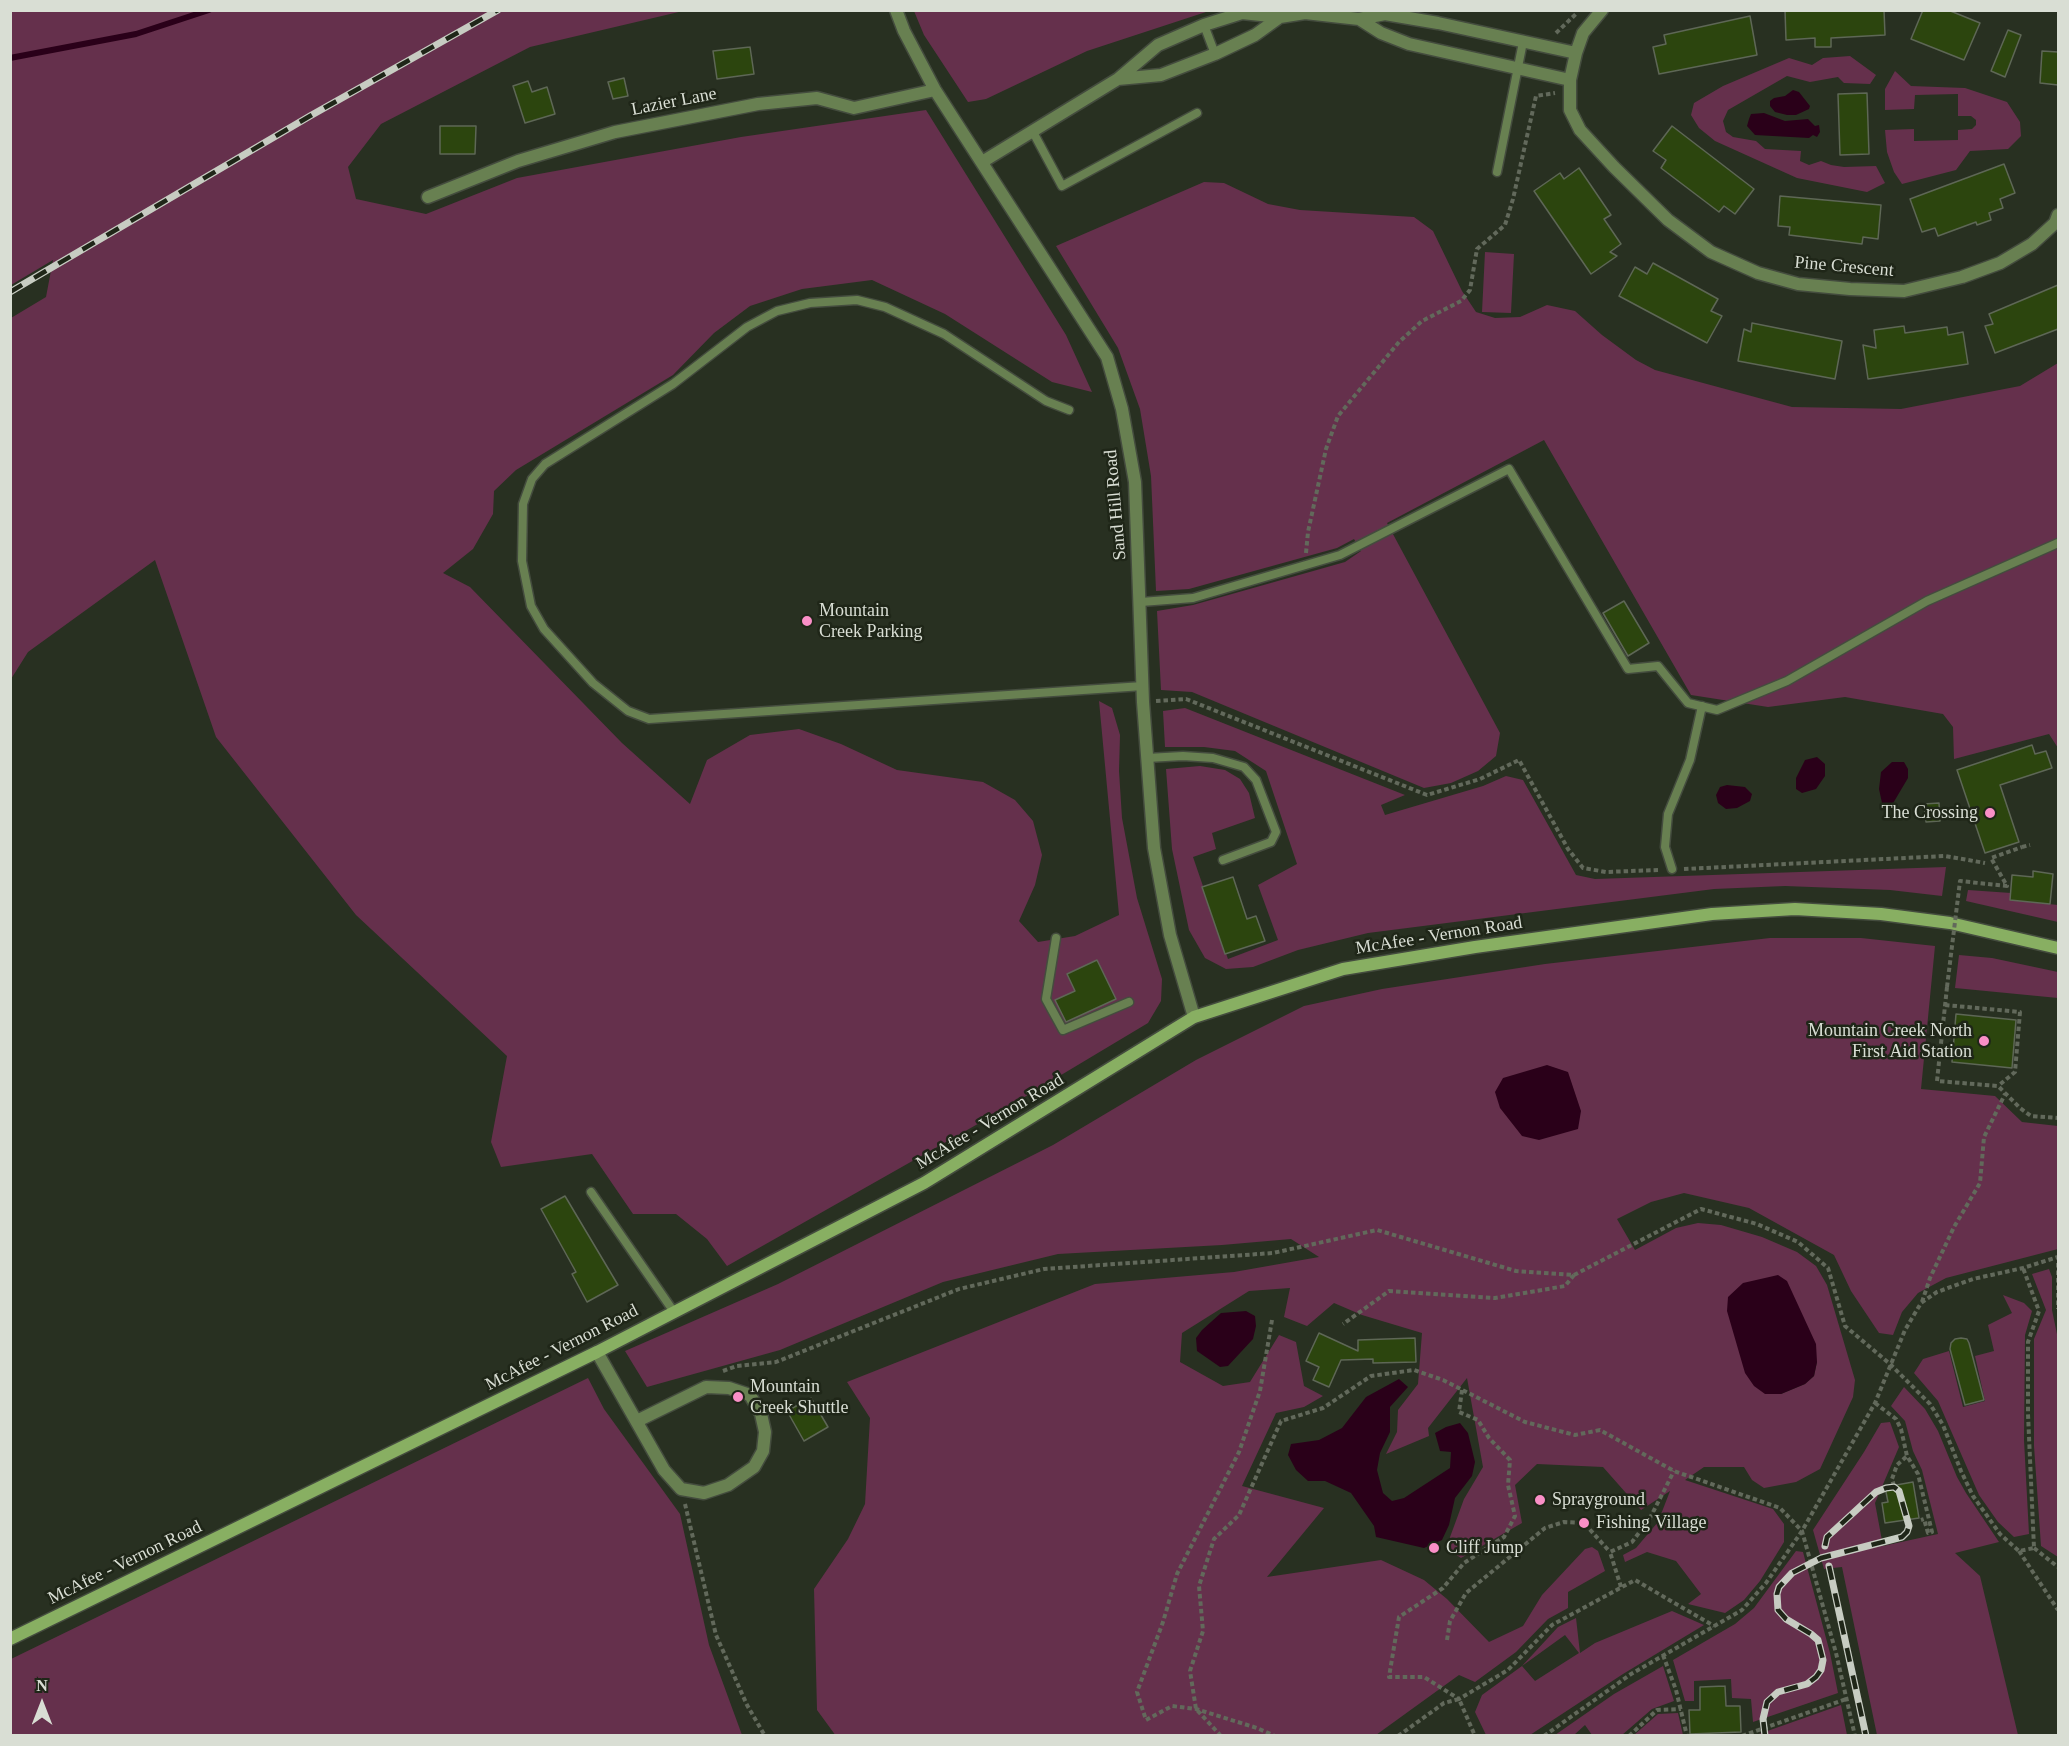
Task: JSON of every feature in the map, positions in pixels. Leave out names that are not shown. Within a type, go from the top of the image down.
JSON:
[{"type":"main road","name":"McAfee - Vernon Road","points":[[10,1639],[597,1352],[924,1184],[1194,1017],[1343,969],[1475,947],[1712,914],[1795,909],[1881,914],[1950,923],[2058,948]]},
{"type":"street","name":"Sand Hill Road","points":[[896,10],[904,31],[935,90],[1107,357],[1122,409],[1136,482],[1143,702],[1154,848],[1170,935],[1194,1017]]},
{"type":"street","name":"Pine Crescent","points":[[1602,10],[1583,33],[1574,59],[1570,84],[1570,110],[1580,130],[1668,220],[1711,252],[1758,273],[1798,284],[1850,290],[1904,291],[1962,276],[2000,263],[2032,244],[2055,223],[2058,215]]},
{"type":"street","points":[[982,162],[1118,79],[1158,45],[1204,25],[1242,14],[1280,17],[1305,13],[1359,19],[1385,14],[1542,46],[1574,59]]},
{"type":"street","points":[[1118,79],[1161,75],[1254,36],[1280,17]]},
{"type":"street","points":[[1359,19],[1381,33],[1409,44],[1518,68],[1570,84]]},
{"type":"street","name":"Lazier Lane","points":[[428,197],[518,161],[615,132],[758,104],[817,98],[854,108],[935,90]]},
{"type":"street","points":[[597,1352],[664,1470],[681,1489],[704,1493],[728,1485],[754,1467],[763,1451],[765,1432],[761,1414],[750,1395],[729,1388],[706,1387],[637,1420]]},
{"type":"lane","points":[[1204,25],[1215,54]]},
{"type":"lane","points":[[1497,172],[1522,42]]},
{"type":"lane","points":[[1033,132],[1062,186],[1197,113]]},
{"type":"lane","points":[[1069,410],[1046,401],[944,334],[885,307],[857,300],[810,303],[777,310],[747,327],[673,384],[545,464],[532,479],[523,504],[522,561],[531,606],[544,629],[593,683],[628,711],[649,719],[1143,686]]},
{"type":"lane","points":[[1141,602],[1193,598],[1340,555],[1509,469],[1628,669],[1658,666],[1688,703],[1717,710],[1787,681],[1927,601],[2058,543]]},
{"type":"lane","points":[[1672,869],[1665,847],[1668,814],[1690,760],[1702,706]]},
{"type":"lane","points":[[1147,758],[1183,756],[1213,758],[1244,767],[1256,780],[1276,832],[1271,842],[1223,860]]},
{"type":"lane","points":[[1056,938],[1046,999],[1063,1030],[1129,1002]]},
{"type":"lane","points":[[591,1192],[674,1312]]},
{"type":"path","points":[[1542,46],[1580,10]]},
{"type":"path","points":[[1305,565],[1308,532],[1326,449],[1338,416],[1399,342],[1422,321],[1461,301],[1470,290],[1476,249],[1505,225],[1536,96],[1570,84]]},
{"type":"path","points":[[1143,702],[1186,699],[1427,795],[1480,779],[1519,760],[1568,849],[1583,868],[1606,872],[1945,856],[1985,863]]},
{"type":"path","points":[[2030,845],[1991,858],[2007,886],[1960,881],[1937,1081],[1998,1086],[2031,1116],[2058,1118]]},
{"type":"path","points":[[1945,1005],[2020,1012],[2015,1072],[1998,1086]]},
{"type":"path","points":[[1544,1736],[1631,1674],[1742,1610],[1766,1583],[1802,1531],[1875,1403],[1905,1330],[1922,1304],[1930,1278],[1954,1227],[1980,1183],[1984,1137],[2005,1094]]},
{"type":"path","points":[[1343,1324],[1389,1292],[1495,1298],[1565,1286],[1574,1275],[1701,1209],[1757,1224],[1798,1242],[1828,1268],[1845,1326],[1890,1364],[1930,1404],[1942,1425],[1973,1496],[2000,1534],[2019,1551],[2058,1610]]},
{"type":"path","points":[[706,1387],[711,1376],[737,1366],[776,1362],[958,1289],[1044,1269],[1273,1252],[1377,1230],[1516,1271],[1574,1275]]},
{"type":"path","points":[[1922,1304],[1937,1292],[1973,1279],[2023,1268],[2058,1257]]},
{"type":"path","points":[[2058,1263],[2058,1309]]},
{"type":"path","points":[[2023,1268],[2039,1311],[2028,1342],[2028,1414],[2034,1548],[2058,1567]]},
{"type":"path","points":[[1272,1320],[1260,1391],[1239,1452],[1177,1574],[1163,1622],[1137,1692],[1146,1720],[1172,1706],[1196,1709],[1275,1736]]},
{"type":"path","points":[[1221,1736],[1196,1709],[1190,1671],[1203,1631],[1199,1586],[1214,1539],[1239,1515],[1281,1421],[1323,1408],[1371,1376],[1414,1370],[1462,1390],[1525,1422],[1575,1434],[1600,1430],[1674,1471],[1780,1508],[1802,1531],[1855,1736]]},
{"type":"path","points":[[1462,1390],[1459,1412],[1478,1420],[1489,1438],[1510,1460],[1508,1485],[1515,1516],[1504,1537],[1464,1563],[1443,1588],[1399,1617],[1389,1677],[1424,1677],[1459,1699],[1475,1736]]},
{"type":"path","points":[[1875,1403],[1896,1419],[1901,1429],[1907,1456],[1918,1474],[1932,1533],[1928,1533],[1924,1519],[1921,1520]]},
{"type":"path","points":[[1894,1486],[1892,1479],[1897,1465],[1907,1456]]},
{"type":"path","points":[[1610,1552],[1632,1542],[1650,1518],[1674,1471]]},
{"type":"path","points":[[681,1489],[716,1635],[747,1705],[765,1736]]},
{"type":"path","points":[[1447,1641],[1450,1621],[1466,1593],[1545,1528],[1564,1522],[1584,1523],[1610,1552],[1621,1587]]},
{"type":"path","points":[[2019,1551],[2034,1548]]},
{"type":"path","points":[[1398,1736],[1444,1703],[1459,1699],[1508,1670],[1552,1625],[1635,1580],[1714,1626]]},
{"type":"path","points":[[1664,1655],[1687,1736]]},
{"type":"path","points":[[1742,1736],[1846,1699]]},
{"type":"path","points":[[1629,1736],[1657,1710],[1681,1709]]},
{"type":"shaded area","points":[[10,11],[683,11],[530,47],[381,124],[348,167],[356,199],[426,214],[517,178],[741,137],[926,110],[1066,335],[1092,392],[1052,382],[945,314],[872,280],[802,289],[750,306],[714,333],[673,375],[516,470],[494,491],[493,514],[473,549],[443,573],[470,587],[622,743],[690,804],[707,760],[750,735],[799,729],[841,744],[897,770],[983,782],[1015,800],[1033,821],[1042,855],[1035,885],[1019,921],[1038,942],[1075,936],[1119,915],[1099,701],[1112,708],[1120,735],[1119,771],[1122,818],[1137,898],[1162,979],[1161,1001],[1148,1023],[1006,1108],[727,1266],[707,1239],[676,1214],[633,1214],[592,1154],[501,1167],[491,1142],[507,1056],[356,915],[216,737],[155,560],[28,652],[11,679],[11,318],[46,297],[53,260],[11,285]]},
{"type":"shaded area","points":[[914,11],[1209,11],[1087,51],[986,99],[968,102],[924,35]]},
{"type":"shaded area","points":[[1850,56],[1876,75],[1870,84],[1844,83],[1838,77],[1810,82],[1787,76],[1728,110],[1723,121],[1726,132],[1733,137],[1756,141],[1765,149],[1801,151],[1800,161],[1809,165],[1821,161],[1844,167],[1876,166],[1885,183],[1867,192],[1797,178],[1715,141],[1699,128],[1691,115],[1694,103],[1723,86],[1789,58],[1812,65],[1823,58]]},
{"type":"shaded area","points":[[1895,71],[1911,86],[1965,88],[2007,102],[2020,122],[2021,136],[2008,149],[1970,151],[1956,170],[1902,184],[1894,172],[1887,152],[1885,130],[1914,129],[1914,141],[1958,140],[1958,130],[1972,129],[1976,125],[1976,120],[1971,116],[1958,116],[1958,94],[1915,95],[1914,109],[1885,110],[1885,89]]},
{"type":"shaded area","points":[[1793,90],[1799,92],[1810,106],[1809,109],[1796,115],[1775,112],[1770,106],[1770,101],[1785,96]]},
{"type":"shaded area","points":[[1764,113],[1785,121],[1808,119],[1815,126],[1819,125],[1820,132],[1817,137],[1813,135],[1809,138],[1755,135],[1747,126],[1751,114]]},
{"type":"shaded area","points":[[1204,182],[1224,183],[1268,204],[1300,210],[1414,217],[1433,231],[1462,291],[1476,312],[1495,318],[1520,317],[1547,305],[1575,311],[1602,335],[1636,360],[1655,370],[1792,407],[1901,409],[2020,386],[2058,363],[2058,748],[2049,734],[1954,759],[1953,727],[1943,714],[1845,697],[1768,707],[1691,695],[1544,440],[1387,523],[1500,733],[1496,756],[1478,771],[1451,783],[1424,788],[1192,692],[1161,690],[1157,611],[1193,605],[1345,562],[1361,551],[1354,539],[1337,548],[1189,589],[1156,591],[1151,476],[1140,409],[1118,348],[1056,246]]},
{"type":"shaded area","points":[[1485,252],[1514,254],[1511,313],[1482,312]]},
{"type":"shaded area","points":[[1185,708],[1405,795],[1381,805],[1385,815],[1483,786],[1506,776],[1523,780],[1576,875],[1595,879],[1946,867],[1942,896],[1890,890],[1785,886],[1714,889],[1368,933],[1298,950],[1253,967],[1226,969],[1205,958],[1189,930],[1172,849],[1166,769],[1200,766],[1225,770],[1240,779],[1249,793],[1255,818],[1212,833],[1216,849],[1193,857],[1228,959],[1278,940],[1258,885],[1297,864],[1266,771],[1235,751],[1204,747],[1165,747],[1163,711]]},
{"type":"shaded area","points":[[1817,757],[1825,764],[1825,776],[1816,789],[1802,793],[1796,789],[1796,778],[1805,760]]},
{"type":"shaded area","points":[[1892,762],[1904,762],[1908,769],[1908,778],[1892,805],[1882,803],[1879,789],[1881,772]]},
{"type":"shaded area","points":[[1727,785],[1745,787],[1752,794],[1750,801],[1737,808],[1726,809],[1718,803],[1716,795],[1720,787]]},
{"type":"shaded area","points":[[1968,890],[2011,893],[2011,900],[2058,905],[2058,922],[1966,901]]},
{"type":"shaded area","points":[[1770,938],[1861,938],[1935,946],[1921,1089],[1995,1096],[2022,1122],[2058,1126],[2058,1249],[1946,1278],[1918,1293],[1902,1312],[1893,1335],[1879,1333],[1851,1291],[1834,1255],[1749,1208],[1684,1193],[1651,1202],[1617,1219],[1635,1250],[1676,1228],[1698,1223],[1721,1225],[1762,1237],[1797,1252],[1816,1266],[1827,1285],[1855,1380],[1853,1397],[1820,1469],[1796,1482],[1764,1488],[1752,1480],[1744,1467],[1704,1467],[1685,1480],[1773,1509],[1784,1524],[1784,1542],[1760,1581],[1744,1600],[1725,1613],[1688,1604],[1701,1594],[1676,1561],[1647,1552],[1625,1562],[1623,1555],[1636,1548],[1658,1522],[1670,1491],[1641,1510],[1603,1467],[1537,1464],[1515,1485],[1522,1523],[1461,1558],[1446,1548],[1464,1499],[1483,1467],[1467,1378],[1428,1428],[1429,1436],[1386,1454],[1397,1432],[1398,1410],[1418,1384],[1422,1333],[1362,1315],[1334,1303],[1307,1326],[1284,1317],[1290,1288],[1249,1291],[1182,1333],[1180,1362],[1223,1386],[1250,1382],[1279,1335],[1296,1342],[1304,1386],[1323,1396],[1304,1407],[1276,1413],[1242,1486],[1324,1508],[1267,1577],[1381,1560],[1424,1580],[1447,1599],[1489,1642],[1523,1626],[1542,1595],[1585,1549],[1592,1547],[1598,1551],[1605,1571],[1568,1592],[1568,1608],[1548,1619],[1516,1652],[1475,1682],[1459,1675],[1376,1735],[836,1736],[817,1710],[814,1589],[848,1539],[865,1504],[870,1418],[847,1382],[1095,1284],[1234,1272],[1319,1257],[1291,1239],[1058,1254],[943,1282],[780,1350],[647,1387],[625,1351],[778,1284],[1053,1145],[1196,1060],[1304,1006],[1382,989],[1545,964]],"holes":[[[1817,1362],[1814,1376],[1805,1384],[1781,1394],[1765,1394]]]},
{"type":"shaded area","points":[[1959,955],[1992,958],[2058,972],[2058,998],[1955,988]]},
{"type":"shaded area","points":[[1547,1065],[1568,1072],[1581,1111],[1578,1129],[1539,1140],[1522,1136],[1500,1108],[1495,1092],[1503,1078]]},
{"type":"shaded area","points":[[2049,1269],[2052,1277],[2052,1310],[2058,1339],[2058,1557],[2041,1546],[2034,1446],[2034,1339],[2046,1310],[2032,1274]]},
{"type":"shaded area","points":[[1778,1275],[1787,1281],[1816,1344],[1817,1362],[1814,1376],[1805,1384],[1781,1394],[1765,1394],[1754,1386],[1745,1373],[1727,1311],[1728,1297],[1743,1283]]},
{"type":"shaded area","points":[[2003,1295],[2024,1303],[2032,1311],[2025,1335],[2024,1440],[2029,1534],[2014,1537],[1998,1522],[1979,1495],[1938,1401],[1914,1373],[1923,1359],[1949,1351],[1963,1407],[1985,1401],[1975,1356],[1994,1351],[1988,1325],[2012,1313]]},
{"type":"shaded area","points":[[1246,1311],[1255,1316],[1256,1326],[1253,1339],[1228,1366],[1220,1367],[1197,1351],[1196,1338],[1221,1313]]},
{"type":"shaded area","points":[[588,1378],[604,1409],[680,1514],[709,1645],[742,1735],[11,1735],[11,1659]]},
{"type":"shaded area","points":[[1399,1379],[1408,1387],[1390,1407],[1390,1432],[1380,1453],[1377,1470],[1383,1493],[1392,1501],[1404,1498],[1450,1468],[1451,1452],[1440,1451],[1435,1433],[1446,1427],[1460,1423],[1468,1433],[1475,1462],[1472,1476],[1455,1498],[1449,1525],[1442,1540],[1424,1548],[1376,1537],[1374,1526],[1351,1493],[1325,1481],[1308,1481],[1296,1470],[1288,1455],[1291,1444],[1319,1440],[1342,1428],[1366,1397]]},
{"type":"shaded area","points":[[1904,1387],[1925,1409],[1938,1431],[1957,1477],[1999,1542],[1955,1553],[1980,1576],[2018,1735],[1877,1735],[1842,1567],[1824,1569],[1813,1530],[1881,1423],[1890,1422],[1899,1447],[1875,1503],[1883,1546],[1938,1534],[1922,1470],[1913,1451],[1905,1421],[1891,1406]]},
{"type":"shaded area","points":[[1796,1551],[1803,1552],[1830,1653],[1838,1693],[1753,1722],[1751,1699],[1732,1698],[1731,1679],[1694,1681],[1694,1701],[1685,1701],[1673,1660],[1735,1624],[1754,1608]]},
{"type":"shaded area","points":[[1672,1611],[1704,1625],[1623,1674],[1530,1735],[1486,1735],[1475,1712],[1482,1695],[1522,1666],[1558,1627],[1576,1618],[1580,1653],[1595,1643]],"holes":[[[1565,1635],[1579,1653],[1535,1681],[1522,1666]]]},
{"type":"shaded area","points":[[1663,1666],[1674,1701],[1652,1709],[1622,1735],[1592,1735],[1585,1725],[1574,1735],[1555,1735],[1614,1694]]},
{"type":"shaded area","points":[[1841,1705],[1847,1735],[1756,1735]]},
{"type":"shaded area","points":[[1678,1713],[1683,1735],[1634,1735],[1658,1714]]},
{"type":"building","points":[[1785,10],[1884,10],[1885,35],[1831,38],[1831,47],[1815,47],[1815,38],[1786,40]]},
{"type":"building","points":[[1923,10],[1948,10],[1980,23],[1964,60],[1911,39]]},
{"type":"building","points":[[1750,16],[1757,55],[1659,74],[1653,47],[1666,44],[1664,35]]},
{"type":"building","points":[[2008,30],[2021,35],[2005,77],[1991,71]]},
{"type":"building","points":[[750,47],[754,74],[717,79],[713,51]]},
{"type":"building","points":[[2042,51],[2058,52],[2058,85],[2040,83]]},
{"type":"building","points":[[624,78],[628,96],[613,99],[608,82]]},
{"type":"building","points":[[528,81],[532,92],[547,87],[555,114],[525,123],[513,86]]},
{"type":"building","points":[[1867,93],[1869,154],[1840,155],[1838,94]]},
{"type":"building","points":[[440,126],[476,126],[475,154],[440,154]]},
{"type":"building","points":[[1672,126],[1754,189],[1735,214],[1724,206],[1719,212],[1661,168],[1666,160],[1653,151]]},
{"type":"building","points":[[2004,164],[2015,193],[2000,199],[2003,208],[1989,213],[1991,220],[1977,225],[1976,222],[1938,236],[1935,228],[1922,232],[1910,199]]},
{"type":"building","points":[[1579,168],[1611,215],[1604,219],[1621,244],[1610,252],[1617,256],[1591,274],[1534,191],[1560,173],[1564,179]]},
{"type":"building","points":[[1780,196],[1881,205],[1878,239],[1863,237],[1862,244],[1789,235],[1790,227],[1778,226]]},
{"type":"building","points":[[1653,263],[1718,299],[1711,311],[1722,316],[1707,343],[1619,296],[1635,267],[1647,274]]},
{"type":"building","points":[[2058,285],[2058,329],[1995,353],[1985,326],[1993,324],[1989,314]]},
{"type":"building","points":[[1752,323],[1842,341],[1835,379],[1738,361],[1744,329],[1751,332]]},
{"type":"building","points":[[1904,326],[1905,333],[1947,327],[1948,335],[1963,332],[1968,364],[1868,379],[1863,345],[1876,348],[1874,330]]},
{"type":"building","points":[[1624,601],[1649,643],[1628,656],[1603,613]]},
{"type":"building","name":"The Crossing","points":[[2032,745],[2035,754],[2046,751],[2052,768],[2000,785],[2019,842],[1985,853],[1957,770]]},
{"type":"building","points":[[1939,803],[1940,821],[1926,822],[1924,804]]},
{"type":"building","points":[[2033,871],[2053,874],[2050,904],[2010,900],[2012,875],[2033,877]]},
{"type":"building","points":[[1233,877],[1247,919],[1256,916],[1265,941],[1225,954],[1202,887]]},
{"type":"building","points":[[1097,960],[1116,999],[1066,1022],[1055,1000],[1075,991],[1067,974]]},
{"type":"building","name":"Mountain Creek North First Aid Station","points":[[1956,1014],[2016,1020],[2012,1068],[1952,1062]]},
{"type":"building","points":[[565,1196],[618,1285],[587,1302],[572,1274],[576,1272],[541,1209]]},
{"type":"building","points":[[1319,1333],[1358,1351],[1358,1340],[1415,1338],[1416,1362],[1373,1363],[1373,1359],[1341,1360],[1329,1387],[1313,1380],[1319,1367],[1306,1361]]},
{"type":"building","points":[[1955,1339],[1967,1339],[1969,1343],[1984,1400],[1965,1405],[1950,1349]]},
{"type":"building","points":[[811,1398],[828,1427],[804,1441],[787,1411]]},
{"type":"building","points":[[1913,1482],[1919,1518],[1885,1523],[1882,1503],[1888,1502],[1885,1487]]},
{"type":"building","points":[[1725,1686],[1726,1706],[1740,1706],[1741,1732],[1690,1734],[1689,1710],[1700,1710],[1700,1687]]},
{"type":"waterway","points":[[10,58],[136,34],[209,10]]},
{"type":"railway","points":[[10,292],[310,116],[498,10]]},
{"type":"railway","points":[[1765,1736],[1763,1719],[1767,1702],[1778,1692],[1807,1684],[1821,1670],[1823,1660],[1818,1640],[1786,1619],[1778,1610],[1779,1587],[1792,1573],[1821,1558],[1902,1537],[1909,1526],[1899,1491],[1894,1487],[1876,1492],[1827,1537],[1825,1546]]},
{"type":"railway","points":[[1829,1566],[1866,1736]]},
{"type":"place","name":"Mountain Creek Parking","points":[[807,621]]},
{"type":"place","name":"The Crossing","points":[[1990,813]]},
{"type":"place","name":"Mountain Creek North First Aid Station","points":[[1984,1041]]},
{"type":"place","name":"Mountain Creek Shuttle","points":[[738,1397]]},
{"type":"place","name":"Sprayground","points":[[1540,1500]]},
{"type":"place","name":"Fishing Village","points":[[1584,1523]]},
{"type":"place","name":"Cliff Jump","points":[[1434,1548]]}]
